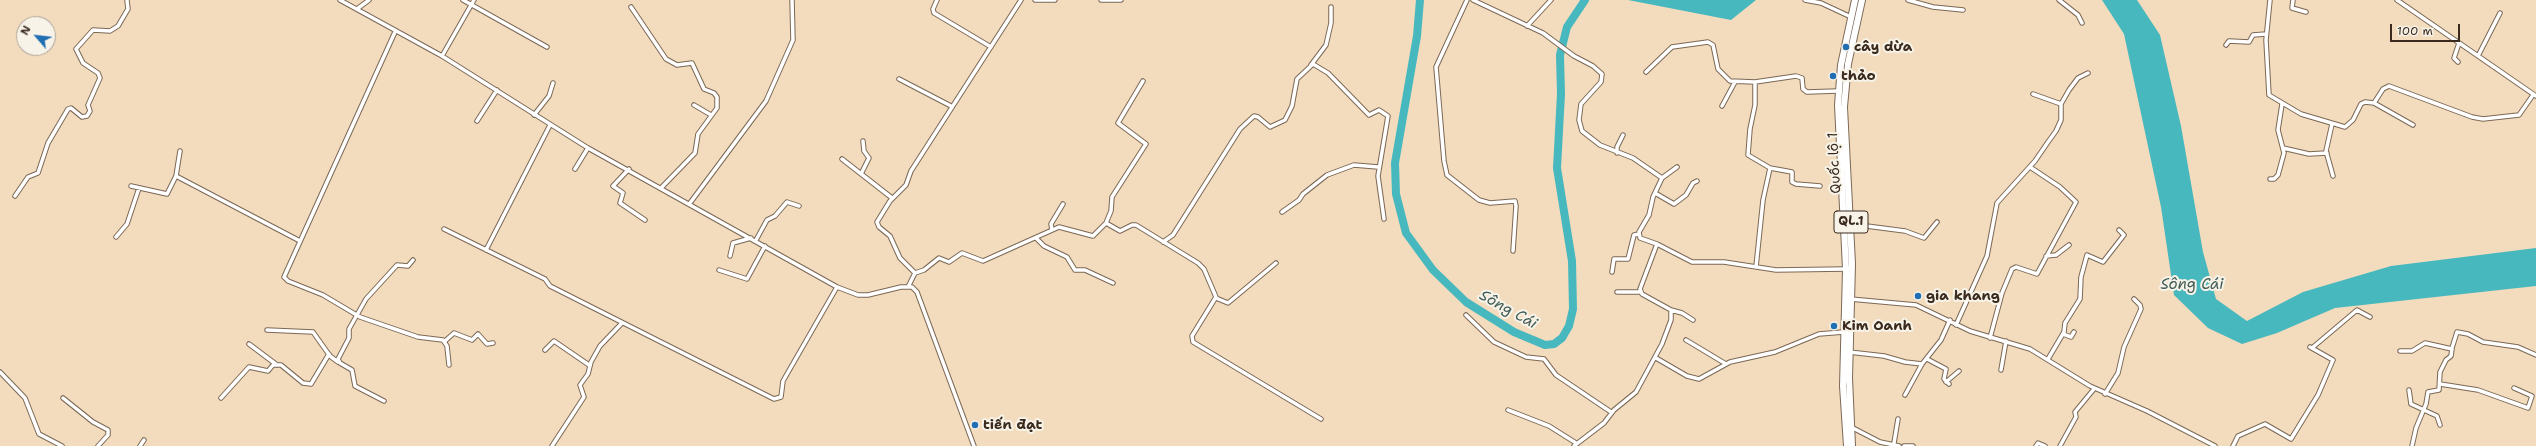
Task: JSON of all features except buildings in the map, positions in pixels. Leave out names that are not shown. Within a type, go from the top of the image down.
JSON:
[{"type":"highway","name":"Quốc lộ 1","points":[[1852,446],[1848,299],[1838,127],[1838,91],[1855,0]]},
{"type":"highway","name":"Quốc lộ 1","points":[[1847,446],[1843,395],[1844,332],[1848,299],[1851,224],[1845,136],[1845,89],[1851,48],[1862,0]]},
{"type":"street","points":[[15,196],[28,177],[38,173],[48,143],[68,109],[71,108],[82,117],[87,116],[90,111],[88,105],[100,78],[98,73],[83,63],[76,49],[93,30],[110,31],[118,26],[128,9],[127,0]]},
{"type":"street","points":[[340,0],[395,32],[442,56],[588,148],[662,187],[837,287],[858,295],[868,295],[912,287],[917,292],[974,446]]},
{"type":"street","points":[[356,9],[369,0]]},
{"type":"street","points":[[463,0],[547,47]]},
{"type":"street","points":[[442,56],[474,0]]},
{"type":"street","points":[[690,203],[766,101],[793,40],[792,0]]},
{"type":"street","points":[[937,0],[933,9],[934,13],[990,47]]},
{"type":"street","points":[[915,273],[900,258],[890,236],[877,224],[892,198],[906,185],[911,170],[1021,0]]},
{"type":"street","points":[[1035,0],[1054,0]]},
{"type":"street","points":[[1101,0],[1110,2],[1121,0]]},
{"type":"street","points":[[1467,0],[1436,67],[1444,161],[1447,175],[1479,200],[1490,203],[1515,201],[1513,251]]},
{"type":"street","points":[[1473,0],[1543,33],[1574,56],[1596,68],[1603,77],[1601,82],[1581,104],[1581,129],[1600,145],[1617,153],[1633,158],[1662,178]]},
{"type":"street","points":[[1527,26],[1551,0]]},
{"type":"street","points":[[1805,0],[1821,3],[1851,17]]},
{"type":"street","points":[[1908,0],[1933,7],[1963,10]]},
{"type":"street","points":[[2059,0],[2078,15],[2082,23]]},
{"type":"street","points":[[2270,0],[2266,34],[2269,95],[2301,114],[2345,127],[2353,120],[2361,104],[2365,102],[2374,103],[2413,124]]},
{"type":"street","points":[[2293,0],[2292,8],[2306,12]]},
{"type":"street","points":[[2374,103],[2383,89],[2389,86],[2472,117],[2492,119],[2519,115],[2535,95],[2397,0]]},
{"type":"street","points":[[631,7],[666,59],[677,65],[692,63],[704,89],[717,95],[717,108],[698,134],[695,153],[662,187]]},
{"type":"street","points":[[1163,242],[1172,235],[1225,150],[1246,122],[1256,116],[1266,126],[1272,127],[1285,120],[1292,106],[1297,79],[1311,65],[1325,47],[1331,23],[1330,7]]},
{"type":"street","points":[[2478,56],[2500,14]]},
{"type":"street","points":[[395,32],[285,272],[286,280],[323,295],[356,315],[418,336],[434,337],[445,341]]},
{"type":"street","points":[[2226,45],[2229,41],[2249,42],[2253,35],[2266,34]]},
{"type":"street","points":[[1646,72],[1672,47],[1708,42],[1713,45],[1718,69],[1726,78],[1736,82],[1755,82],[1772,78],[1799,77],[1803,79],[1803,89],[1807,92],[1838,91]]},
{"type":"street","points":[[2458,62],[2454,58],[2459,42]]},
{"type":"street","points":[[1311,65],[1328,73],[1368,115],[1379,110],[1387,115],[1378,167],[1379,191],[1384,219]]},
{"type":"street","points":[[1956,325],[1987,256],[1997,203],[2030,167],[2056,131],[2060,120],[2061,104],[2074,81],[2088,73]]},
{"type":"street","points":[[899,79],[951,106]]},
{"type":"street","points":[[908,287],[915,273],[924,270],[939,258],[950,262],[962,253],[983,261],[1062,227],[1093,236],[1106,223],[1111,211],[1112,197],[1146,144],[1118,123],[1143,81]]},
{"type":"street","points":[[1722,106],[1736,82]]},
{"type":"street","points":[[1755,82],[1755,104],[1750,129],[1748,155],[1770,168],[1792,172],[1792,182],[1796,184],[1820,186]]},
{"type":"street","points":[[534,115],[549,96],[553,83]]},
{"type":"street","points":[[477,121],[497,90]]},
{"type":"street","points":[[2033,94],[2061,104]]},
{"type":"street","points":[[2270,179],[2274,179],[2279,174],[2284,153],[2278,130],[2282,104]]},
{"type":"street","points":[[694,105],[711,115]]},
{"type":"street","points":[[2332,124],[2327,153],[2333,176]]},
{"type":"street","points":[[486,250],[550,125]]},
{"type":"street","points":[[1617,153],[1617,147],[1623,136]]},
{"type":"street","points":[[861,174],[869,158],[864,151],[863,140]]},
{"type":"street","points":[[575,169],[588,148]]},
{"type":"street","points":[[2282,148],[2309,154],[2327,153]]},
{"type":"street","points":[[131,186],[167,194],[176,176],[180,151]]},
{"type":"street","points":[[842,159],[892,198]]},
{"type":"street","points":[[1282,212],[1332,173],[1354,165],[1378,167]]},
{"type":"street","points":[[1612,272],[1614,259],[1628,258],[1634,235],[1639,234],[1649,215],[1655,193],[1662,178],[1677,167]]},
{"type":"street","points":[[1990,338],[2002,293],[2012,269],[2016,267],[2036,274],[2076,202],[2060,187],[2030,167]]},
{"type":"street","points":[[1756,268],[1763,200],[1770,168]]},
{"type":"street","points":[[629,169],[613,186],[622,193],[620,203],[645,220]]},
{"type":"street","points":[[176,176],[300,241]]},
{"type":"street","points":[[1655,193],[1674,204],[1686,195],[1693,183],[1697,181]]},
{"type":"street","points":[[116,237],[127,224],[139,188]]},
{"type":"street","points":[[756,240],[767,220],[775,216],[787,202],[799,206]]},
{"type":"street","points":[[1052,230],[1051,224],[1063,204]]},
{"type":"street","points":[[1851,224],[1905,231],[1924,238],[1937,222]]},
{"type":"street","points":[[1106,223],[1120,231],[1132,225],[1136,226],[1202,267],[1216,298],[1228,303],[1276,263]]},
{"type":"street","points":[[444,229],[545,279],[550,286],[622,323],[777,399],[782,394],[783,381],[837,287]]},
{"type":"street","points":[[2048,359],[2063,334],[2065,323],[2080,299],[2081,277],[2087,255],[2104,262],[2124,235],[2119,230]]},
{"type":"street","points":[[1639,234],[1643,240],[1657,244],[1688,262],[1724,262],[1776,270],[1846,269]]},
{"type":"street","points":[[730,256],[733,243],[751,238]]},
{"type":"street","points":[[1036,238],[1044,246],[1067,257],[1075,270],[1085,270],[1113,283]]},
{"type":"street","points":[[1640,292],[1640,286],[1657,244]]},
{"type":"street","points":[[2046,256],[2056,255],[2069,245]]},
{"type":"street","points":[[719,270],[747,279],[765,246]]},
{"type":"street","points":[[338,362],[349,338],[349,328],[366,299],[397,266],[408,266],[413,260]]},
{"type":"street","points":[[1617,292],[1640,292],[1693,320]]},
{"type":"street","points":[[1216,298],[1192,336],[1192,341],[1321,419]]},
{"type":"street","points":[[1848,299],[1916,305],[1950,320],[1956,325],[1990,338],[2006,341],[2030,349],[2105,394],[2147,411],[2216,446]]},
{"type":"street","points":[[2105,394],[2118,373],[2124,348],[2141,309],[2140,305],[2134,299]]},
{"type":"street","points":[[1508,410],[1549,426],[1575,445],[1604,423],[1611,412],[1638,389],[1656,358],[1670,325],[1672,310]]},
{"type":"street","points":[[2233,446],[2238,436],[2265,424],[2291,439],[2318,395],[2333,360],[2311,348],[2357,310],[2370,317]]},
{"type":"street","points":[[1466,316],[1494,342],[1526,357],[1544,359],[1556,374],[1611,412]]},
{"type":"street","points":[[1905,395],[1922,364],[1941,340],[1950,320]]},
{"type":"street","points":[[552,446],[584,397],[580,385],[588,374],[589,365],[600,346],[622,323]]},
{"type":"street","points":[[266,330],[313,332],[328,354],[352,370],[355,386],[384,401]]},
{"type":"street","points":[[1656,358],[1694,379],[1705,377],[1726,364],[1760,354],[1775,352],[1819,334],[1844,332]]},
{"type":"street","points":[[2063,334],[2071,337],[2074,332]]},
{"type":"street","points":[[2412,446],[2428,391],[2438,392],[2440,384],[2439,375],[2444,362],[2451,356],[2457,332],[2468,334],[2483,342],[2518,347],[2536,355]]},
{"type":"street","points":[[445,341],[454,333],[472,340],[478,334],[487,344],[492,343]]},
{"type":"street","points":[[1686,340],[1726,364]]},
{"type":"street","points":[[445,341],[449,365]]},
{"type":"street","points":[[545,350],[554,341],[589,365]]},
{"type":"street","points":[[2001,370],[2006,341]]},
{"type":"street","points":[[2400,351],[2412,351],[2425,343],[2452,348]]},
{"type":"street","points":[[249,344],[277,365],[282,365],[301,382],[309,384],[328,354]]},
{"type":"street","points":[[1849,352],[1884,356],[1905,362],[1912,361],[1922,364]]},
{"type":"street","points":[[1927,359],[1946,369],[1944,379],[1948,383],[1959,371]]},
{"type":"street","points":[[221,398],[247,367],[268,371],[277,365]]},
{"type":"street","points":[[0,372],[25,398],[40,434],[62,446]]},
{"type":"street","points":[[2440,384],[2478,390],[2528,408],[2532,396],[2514,388]]},
{"type":"street","points":[[2060,446],[2076,417],[2075,412],[2094,388]]},
{"type":"street","points":[[2409,390],[2412,404],[2438,416],[2440,425]]},
{"type":"street","points":[[63,398],[93,422],[108,430],[106,437],[98,446]]},
{"type":"street","points":[[1894,443],[1898,419]]},
{"type":"street","points":[[1851,427],[1880,442],[1894,443],[1899,446]]},
{"type":"street","points":[[140,446],[144,440]]},
{"type":"street","points":[[2036,446],[2038,443],[2045,446]]},
{"type":"street","points":[[1904,446],[1913,446]]},
{"type":"water","points":[[1628,0],[1756,0],[1731,20]]},
{"type":"water","name":"Sông Cái","points":[[2102,0],[2137,0],[2160,35],[2181,126],[2203,252],[2216,299],[2247,321],[2303,292],[2391,266],[2536,248],[2536,286],[2335,308],[2277,333],[2242,344],[2208,328],[2174,295],[2161,207],[2124,34]]},
{"type":"waterway","name":"Sông Cái","points":[[1420,0],[1417,36],[1395,163],[1396,194],[1406,233],[1433,270],[1466,302],[1514,332],[1545,345],[1554,344],[1562,338],[1569,326],[1573,309],[1572,261],[1557,168],[1561,94],[1560,55],[1567,27],[1585,0]]},
{"type":"place","name":"cây dừa","points":[[1846,47]]},
{"type":"place","name":"thảo","points":[[1833,76]]},
{"type":"place","name":"gia khang","points":[[1918,296]]},
{"type":"place","name":"Kim Oanh","points":[[1834,326]]},
{"type":"place","name":"tiến đạt","points":[[975,425]]}]
